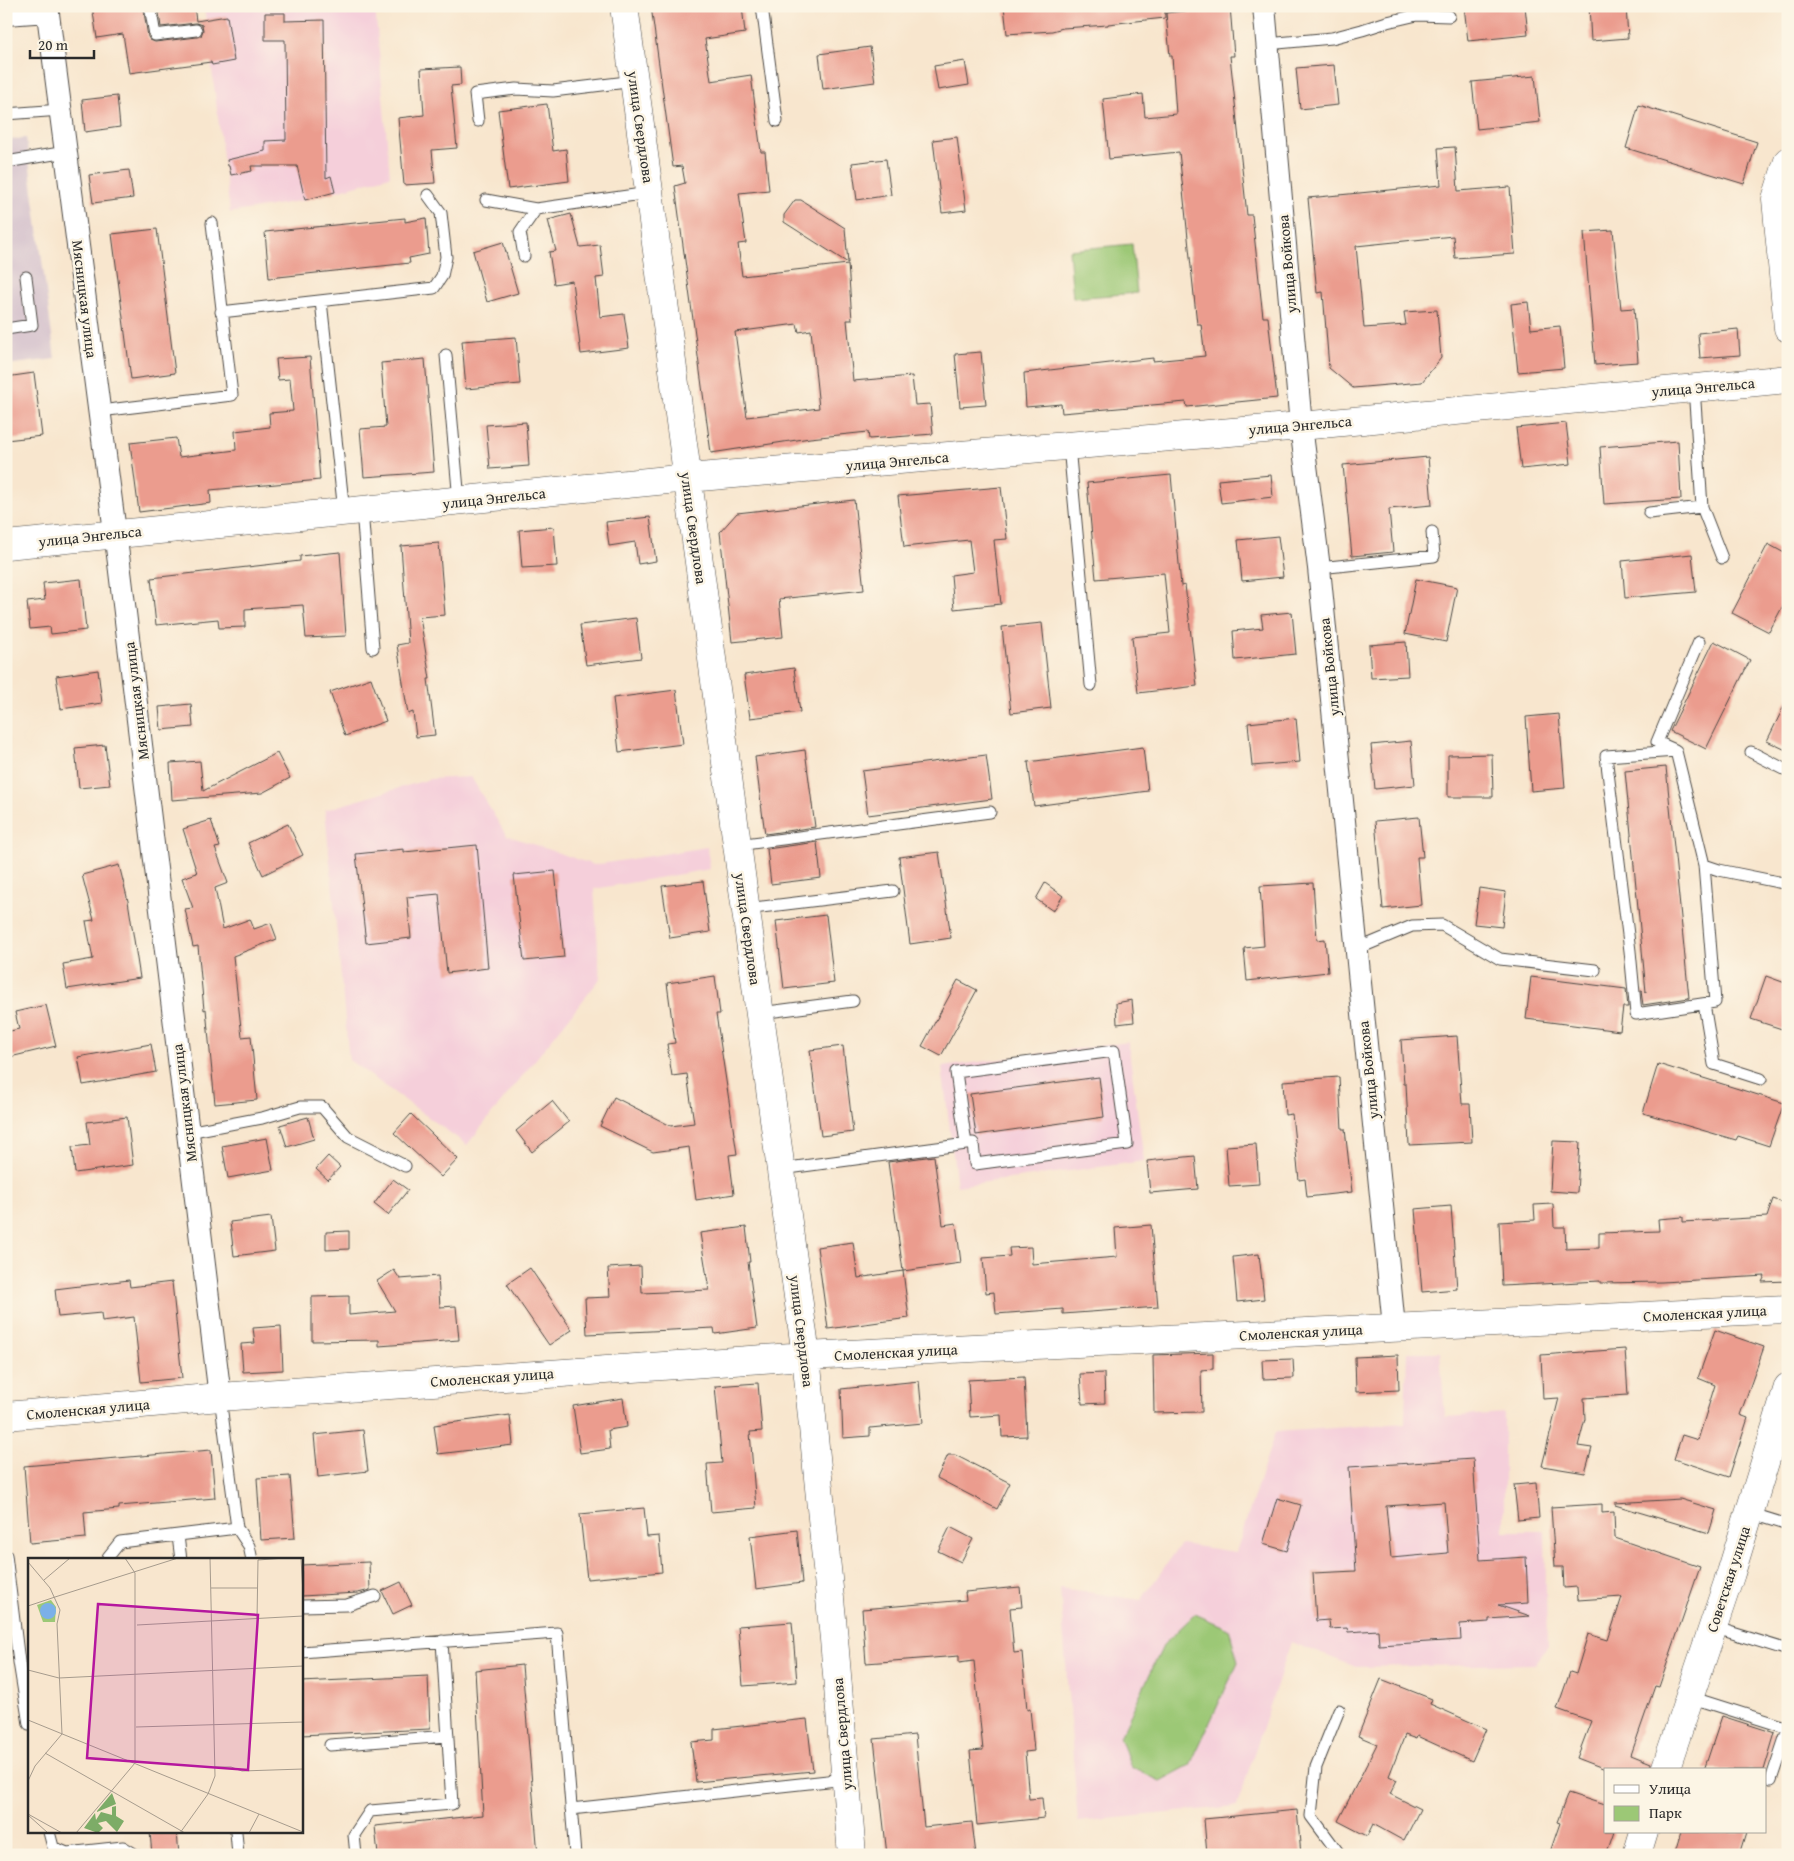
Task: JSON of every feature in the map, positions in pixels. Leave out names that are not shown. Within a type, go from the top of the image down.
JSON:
[{"type":"street","name":"улица Свердлова","points":[[624,6],[806,1356],[852,1855]]},
{"type":"street","name":"улица Войкова","points":[[1264,6],[1301,426],[1319,568],[1394,1327]]},
{"type":"street","points":[[6,14],[47,9]]},
{"type":"street","name":"Мясницкая улица","points":[[47,9],[116,534],[220,1397]]},
{"type":"street","points":[[1788,161],[1776,199],[1784,266],[1788,328]]},
{"type":"street","name":"улица Энгельса","points":[[6,545],[688,478],[1301,426],[1788,379]]},
{"type":"street","name":"Смоленская улица","points":[[6,1416],[220,1397],[806,1356],[1788,1309]]},
{"type":"street","name":"Советская улица","points":[[1666,1768],[1788,1387]]},
{"type":"street","points":[[1637,1855],[1643,1834]]},
{"type":"lane","points":[[150,6],[154,35],[196,30]]},
{"type":"lane","points":[[762,6],[777,121]]},
{"type":"lane","points":[[1267,44],[1332,38],[1417,15],[1450,16]]},
{"type":"lane","points":[[478,121],[475,94],[516,89],[553,91],[634,81]]},
{"type":"lane","points":[[6,114],[60,110]]},
{"type":"lane","points":[[6,162],[66,152]]},
{"type":"lane","points":[[486,200],[536,209],[650,193]]},
{"type":"lane","points":[[222,312],[434,288],[442,276],[446,258],[441,213],[428,195]]},
{"type":"lane","points":[[524,256],[520,232],[536,209]]},
{"type":"lane","points":[[100,411],[232,395],[212,223]]},
{"type":"lane","points":[[6,329],[32,325],[26,277]]},
{"type":"lane","points":[[321,301],[373,648]]},
{"type":"lane","points":[[446,355],[459,501]]},
{"type":"lane","points":[[1694,387],[1702,507],[1722,558]]},
{"type":"lane","points":[[1069,446],[1091,685]]},
{"type":"lane","points":[[1649,513],[1702,507]]},
{"type":"lane","points":[[1319,568],[1434,556],[1432,532]]},
{"type":"lane","points":[[1676,751],[1657,742],[1700,642]]},
{"type":"lane","points":[[1676,751],[1704,865],[1715,1002],[1636,1014],[1606,756],[1676,751]]},
{"type":"lane","points":[[1751,752],[1788,771]]},
{"type":"lane","points":[[737,845],[990,812]]},
{"type":"lane","points":[[1704,865],[1719,870],[1788,884]]},
{"type":"lane","points":[[746,909],[893,891]]},
{"type":"lane","points":[[1356,949],[1412,926],[1442,925],[1500,959],[1595,970]]},
{"type":"lane","points":[[760,1013],[853,1001]]},
{"type":"lane","points":[[1704,1004],[1714,1064],[1761,1079]]},
{"type":"lane","points":[[781,1169],[966,1144],[972,1143],[976,1164],[1127,1144],[1114,1051],[956,1072],[966,1144]]},
{"type":"lane","points":[[188,1132],[262,1118],[300,1107],[322,1107],[348,1137],[405,1166]]},
{"type":"lane","points":[[220,1397],[236,1528],[249,1546],[252,1558]]},
{"type":"lane","points":[[1749,1513],[1788,1525]]},
{"type":"lane","points":[[108,1558],[120,1542],[236,1528]]},
{"type":"lane","points":[[178,1536],[181,1558]]},
{"type":"lane","points":[[6,1555],[24,1661],[28,1711]]},
{"type":"lane","points":[[302,1606],[347,1605],[375,1596]]},
{"type":"lane","points":[[1712,1627],[1788,1650]]},
{"type":"lane","points":[[302,1652],[557,1632],[575,1855]]},
{"type":"lane","points":[[356,1855],[354,1835],[370,1811],[452,1804],[442,1641]]},
{"type":"lane","points":[[1689,1697],[1785,1727],[1787,1732],[1771,1780]]},
{"type":"lane","points":[[1339,1710],[1316,1767],[1311,1816],[1340,1855]]},
{"type":"lane","points":[[330,1745],[448,1736]]},
{"type":"lane","points":[[571,1809],[846,1779]]},
{"type":"lane","points":[[50,1834],[53,1847],[67,1854],[123,1847],[136,1855]]},
{"type":"lane","points":[[236,1834],[238,1855]]},
{"type":"shaded area","points":[[204,6],[375,6],[390,176],[305,200],[230,213]]},
{"type":"shaded area","points":[[26,138],[55,359],[6,365],[6,140]]},
{"type":"shaded area","points":[[471,777],[506,835],[594,865],[707,847],[710,869],[594,889],[600,979],[467,1145],[349,1060],[325,810],[430,779]]},
{"type":"shaded area","points":[[1128,1042],[1144,1161],[957,1186],[942,1067]]},
{"type":"shaded area","points":[[1407,1352],[1440,1352],[1445,1417],[1504,1413],[1504,1531],[1545,1531],[1547,1648],[1535,1664],[1356,1667],[1291,1642],[1237,1806],[1078,1822],[1060,1588],[1141,1600],[1181,1544],[1236,1552],[1275,1432],[1405,1423]]},
{"type":"green space","points":[[1132,244],[1137,293],[1073,298],[1069,250]]},
{"type":"green space","points":[[1195,1614],[1229,1629],[1238,1662],[1190,1765],[1160,1781],[1131,1767],[1120,1737],[1164,1644]]},
{"type":"building","points":[[92,6],[143,6],[148,37],[155,42],[201,36],[203,30],[202,25],[196,23],[161,27],[158,6],[194,6],[196,21],[227,16],[234,61],[212,65],[211,62],[129,73],[123,34],[97,38]]},
{"type":"building","points":[[651,6],[742,6],[745,33],[705,39],[711,81],[751,75],[761,152],[765,152],[769,190],[739,193],[746,243],[738,244],[742,276],[848,264],[852,320],[847,320],[853,381],[912,376],[915,405],[930,404],[933,434],[869,439],[868,432],[810,438],[711,453],[675,186],[685,183],[682,166],[673,167]],"holes":[[[797,324],[799,332],[811,330],[819,408],[747,417],[735,332]]]},
{"type":"building","points":[[1004,6],[1165,6],[1165,18],[1063,28],[1052,31],[1007,34]]},
{"type":"building","points":[[1230,6],[1234,56],[1230,56],[1247,215],[1252,215],[1263,317],[1268,317],[1277,398],[1187,407],[1186,402],[1062,413],[1061,404],[1026,407],[1024,373],[1153,358],[1153,361],[1205,356],[1201,324],[1197,324],[1179,152],[1109,159],[1103,99],[1143,94],[1145,117],[1176,114],[1172,56],[1170,56],[1166,13]]},
{"type":"building","points":[[1464,6],[1525,6],[1528,35],[1468,41]]},
{"type":"building","points":[[1589,6],[1626,6],[1628,38],[1591,41]]},
{"type":"building","points":[[265,13],[285,13],[285,21],[324,20],[326,178],[331,176],[335,192],[305,200],[297,166],[251,166],[252,171],[231,175],[227,160],[265,151],[265,141],[286,140],[285,40],[265,40]]},
{"type":"building","points":[[870,47],[875,82],[823,89],[819,54]]},
{"type":"building","points":[[965,61],[969,85],[938,90],[934,66]]},
{"type":"building","points":[[1334,65],[1338,105],[1300,109],[1296,68]]},
{"type":"building","points":[[460,67],[461,85],[451,86],[457,148],[432,150],[435,183],[404,185],[398,118],[424,115],[421,69]]},
{"type":"building","points":[[1535,76],[1540,122],[1477,129],[1472,82]]},
{"type":"building","points":[[117,96],[120,127],[85,132],[82,100]]},
{"type":"building","points":[[547,104],[553,151],[566,149],[569,181],[508,189],[498,110]]},
{"type":"building","points":[[1639,105],[1757,142],[1744,184],[1626,148]]},
{"type":"building","points":[[957,137],[966,210],[942,213],[933,140]]},
{"type":"building","points":[[1455,147],[1458,191],[1510,187],[1515,254],[1455,258],[1453,236],[1356,246],[1364,328],[1406,325],[1404,312],[1437,310],[1441,358],[1422,382],[1353,388],[1329,368],[1323,292],[1317,293],[1308,198],[1441,185],[1438,148]]},
{"type":"building","points":[[886,159],[891,195],[857,200],[852,163]]},
{"type":"building","points":[[129,170],[133,198],[93,203],[89,175]]},
{"type":"building","points":[[795,200],[801,200],[845,228],[848,263],[784,222],[784,215]]},
{"type":"building","points":[[571,214],[580,247],[600,245],[604,277],[596,278],[600,317],[624,314],[629,348],[581,354],[572,281],[554,284],[549,252],[556,251],[548,220]]},
{"type":"building","points":[[405,218],[405,222],[426,218],[429,254],[409,258],[410,263],[269,278],[265,232]]},
{"type":"building","points":[[157,229],[175,373],[131,379],[112,234]]},
{"type":"building","points":[[1613,230],[1621,309],[1634,308],[1638,362],[1595,365],[1584,232]]},
{"type":"building","points":[[503,242],[518,293],[487,302],[473,251]]},
{"type":"building","points":[[1528,302],[1531,329],[1560,326],[1564,368],[1518,372],[1511,304]]},
{"type":"building","points":[[1738,329],[1740,355],[1700,358],[1698,333]]},
{"type":"building","points":[[516,337],[520,384],[466,389],[462,341]]},
{"type":"building","points":[[981,352],[986,405],[960,407],[955,354]]},
{"type":"building","points":[[310,357],[320,480],[210,490],[211,503],[139,512],[130,443],[176,438],[179,457],[236,450],[235,431],[270,427],[269,413],[293,411],[290,379],[278,380],[276,359]]},
{"type":"building","points":[[425,359],[434,472],[364,477],[360,429],[386,427],[381,363]]},
{"type":"building","points":[[34,373],[42,436],[6,440],[6,377]]},
{"type":"building","points":[[526,422],[529,466],[490,469],[486,425]]},
{"type":"building","points":[[1566,423],[1571,464],[1521,469],[1516,428]]},
{"type":"building","points":[[1678,441],[1681,499],[1604,504],[1600,447]]},
{"type":"building","points":[[1428,457],[1432,505],[1389,509],[1393,552],[1352,556],[1343,465]]},
{"type":"building","points":[[1171,475],[1181,586],[1185,585],[1197,686],[1138,693],[1132,637],[1170,633],[1164,573],[1096,579],[1087,483]]},
{"type":"building","points":[[1271,475],[1273,497],[1221,503],[1218,480]]},
{"type":"building","points":[[1001,487],[1007,539],[994,540],[1001,604],[954,609],[951,575],[973,572],[969,540],[904,547],[898,496]]},
{"type":"building","points":[[854,500],[864,590],[779,599],[783,637],[732,642],[720,532],[737,513]]},
{"type":"building","points":[[650,517],[656,561],[638,564],[635,542],[609,546],[606,522]]},
{"type":"building","points":[[554,527],[557,566],[522,568],[519,530]]},
{"type":"building","points":[[1278,536],[1283,577],[1242,581],[1238,540]]},
{"type":"building","points":[[439,543],[445,615],[420,617],[430,679],[428,679],[435,735],[416,737],[413,712],[408,714],[397,645],[408,643],[401,546]]},
{"type":"building","points":[[1768,544],[1788,555],[1788,596],[1769,632],[1732,613]]},
{"type":"building","points":[[340,552],[346,636],[306,638],[303,605],[245,609],[245,627],[219,628],[218,619],[156,625],[151,578],[300,561],[300,556]]},
{"type":"building","points":[[1692,554],[1696,592],[1625,598],[1622,561]]},
{"type":"building","points":[[81,579],[86,630],[51,634],[50,627],[30,629],[27,602],[45,600],[43,583]]},
{"type":"building","points":[[1416,579],[1457,587],[1446,642],[1405,634]]},
{"type":"building","points":[[1292,612],[1296,654],[1235,660],[1233,631],[1263,628],[1261,615]]},
{"type":"building","points":[[636,618],[641,658],[586,665],[580,625]]},
{"type":"building","points":[[1042,623],[1051,708],[1011,713],[1002,627]]},
{"type":"building","points":[[1714,641],[1750,660],[1706,749],[1670,731]]},
{"type":"building","points":[[1406,642],[1408,676],[1371,678],[1369,645]]},
{"type":"building","points":[[794,668],[800,712],[750,718],[744,675]]},
{"type":"building","points":[[98,670],[102,703],[61,709],[56,676]]},
{"type":"building","points":[[371,678],[386,721],[345,736],[330,692]]},
{"type":"building","points":[[676,690],[683,744],[619,752],[613,698]]},
{"type":"building","points":[[1788,698],[1788,751],[1767,741]]},
{"type":"building","points":[[191,704],[193,727],[161,730],[159,707]]},
{"type":"building","points":[[1559,714],[1565,788],[1531,791],[1526,717]]},
{"type":"building","points":[[1296,718],[1300,762],[1252,766],[1248,723]]},
{"type":"building","points":[[1411,741],[1415,785],[1375,789],[1371,745]]},
{"type":"building","points":[[105,745],[110,785],[79,788],[75,748]]},
{"type":"building","points":[[1143,747],[1148,791],[1034,806],[1028,762]]},
{"type":"building","points":[[805,750],[815,827],[765,834],[755,757]]},
{"type":"building","points":[[277,753],[290,778],[262,793],[172,800],[170,763],[200,761],[203,791]]},
{"type":"building","points":[[1492,754],[1493,797],[1448,797],[1448,755]]},
{"type":"building","points":[[986,755],[992,799],[868,815],[862,771]]},
{"type":"building","points":[[1666,767],[1689,998],[1643,1005],[1641,991],[1646,992],[1625,771]]},
{"type":"building","points":[[1419,817],[1423,857],[1417,857],[1421,905],[1383,909],[1375,821]]},
{"type":"building","points":[[211,820],[220,847],[215,848],[228,883],[215,888],[223,929],[250,919],[254,929],[271,923],[277,939],[233,956],[242,1037],[251,1036],[257,1100],[215,1104],[198,946],[193,947],[185,909],[193,908],[182,878],[197,873],[183,829]]},
{"type":"building","points":[[288,824],[303,855],[263,875],[248,843]]},
{"type":"building","points":[[817,842],[821,878],[771,884],[767,849]]},
{"type":"building","points":[[477,845],[488,968],[447,973],[439,894],[407,897],[411,938],[366,943],[356,854],[404,849],[404,852]]},
{"type":"building","points":[[939,852],[951,938],[910,944],[899,857]]},
{"type":"building","points":[[119,865],[128,901],[140,978],[67,989],[63,964],[93,959],[86,921],[94,920],[82,875]]},
{"type":"building","points":[[555,871],[564,957],[524,961],[514,875]]},
{"type":"building","points":[[703,881],[710,932],[670,938],[662,886]]},
{"type":"building","points":[[1045,883],[1063,896],[1053,911],[1036,899]]},
{"type":"building","points":[[1313,883],[1317,940],[1325,939],[1328,972],[1247,981],[1244,948],[1264,946],[1260,886]]},
{"type":"building","points":[[1479,888],[1506,892],[1502,927],[1474,924]]},
{"type":"building","points":[[826,915],[834,983],[784,989],[776,921]]},
{"type":"building","points":[[715,976],[720,1014],[716,1014],[737,1154],[729,1155],[734,1194],[696,1200],[689,1147],[653,1152],[600,1126],[614,1097],[671,1126],[694,1123],[687,1074],[672,1076],[667,1044],[675,1043],[667,983]]},
{"type":"building","points":[[1766,976],[1788,984],[1788,1031],[1751,1019]]},
{"type":"building","points":[[1531,977],[1626,989],[1628,1007],[1623,1007],[1620,1031],[1526,1019]]},
{"type":"building","points":[[958,980],[977,990],[941,1056],[922,1046]]},
{"type":"building","points":[[1132,1000],[1134,1022],[1117,1024],[1116,1003]]},
{"type":"building","points":[[46,1005],[56,1046],[6,1058],[6,1032],[19,1029],[15,1012]]},
{"type":"building","points":[[1457,1036],[1462,1104],[1470,1104],[1472,1142],[1409,1145],[1406,1084],[1404,1084],[1401,1040]]},
{"type":"building","points":[[151,1044],[156,1072],[83,1085],[78,1057]]},
{"type":"building","points":[[843,1046],[853,1132],[821,1136],[810,1050]]},
{"type":"building","points":[[1658,1064],[1784,1103],[1769,1146],[1738,1136],[1736,1140],[1643,1113]]},
{"type":"building","points":[[1099,1077],[1104,1117],[976,1135],[970,1094]]},
{"type":"building","points":[[1339,1077],[1342,1129],[1345,1129],[1352,1192],[1307,1197],[1305,1179],[1299,1180],[1292,1114],[1285,1115],[1283,1081]]},
{"type":"building","points":[[552,1101],[569,1122],[532,1152],[516,1131]]},
{"type":"building","points":[[411,1114],[458,1159],[441,1177],[394,1133]]},
{"type":"building","points":[[127,1117],[133,1165],[75,1173],[72,1147],[90,1145],[87,1122]]},
{"type":"building","points":[[308,1117],[314,1139],[287,1147],[280,1125]]},
{"type":"building","points":[[267,1138],[273,1170],[228,1178],[222,1146]]},
{"type":"building","points":[[1553,1141],[1580,1142],[1577,1193],[1550,1191]]},
{"type":"building","points":[[1256,1144],[1259,1184],[1229,1186],[1226,1146]]},
{"type":"building","points":[[328,1156],[340,1167],[328,1180],[316,1169]]},
{"type":"building","points":[[934,1156],[943,1225],[956,1223],[961,1263],[903,1271],[888,1162]]},
{"type":"building","points":[[1195,1156],[1198,1189],[1150,1193],[1147,1161]]},
{"type":"building","points":[[393,1179],[408,1190],[388,1215],[374,1204]]},
{"type":"building","points":[[1773,1199],[1788,1204],[1788,1281],[1762,1282],[1765,1276],[1662,1282],[1600,1283],[1600,1281],[1502,1286],[1499,1222],[1535,1220],[1534,1205],[1553,1204],[1554,1227],[1565,1227],[1566,1249],[1599,1248],[1599,1233],[1659,1231],[1658,1219],[1683,1217],[1683,1222],[1767,1217]]},
{"type":"building","points":[[1451,1206],[1457,1289],[1422,1292],[1415,1209]]},
{"type":"building","points":[[271,1217],[275,1251],[234,1256],[230,1222]]},
{"type":"building","points":[[1151,1225],[1158,1307],[1063,1314],[1063,1309],[996,1314],[994,1292],[986,1293],[983,1258],[1010,1256],[1009,1248],[1031,1247],[1032,1264],[1117,1257],[1115,1228]]},
{"type":"building","points":[[746,1227],[750,1262],[748,1262],[757,1328],[715,1334],[714,1328],[587,1334],[585,1298],[610,1297],[608,1268],[641,1266],[642,1293],[709,1290],[700,1233]]},
{"type":"building","points":[[349,1231],[349,1249],[326,1250],[326,1232]]},
{"type":"building","points":[[853,1242],[858,1278],[903,1271],[909,1318],[828,1329],[817,1247]]},
{"type":"building","points":[[1259,1254],[1264,1299],[1237,1302],[1233,1257]]},
{"type":"building","points":[[530,1268],[572,1330],[549,1345],[507,1284]]},
{"type":"building","points":[[394,1270],[400,1279],[438,1276],[440,1307],[456,1306],[459,1340],[379,1346],[379,1340],[312,1341],[312,1297],[349,1296],[349,1315],[395,1311],[377,1281]]},
{"type":"building","points":[[129,1280],[130,1287],[172,1282],[182,1378],[141,1382],[134,1317],[102,1321],[101,1313],[58,1317],[55,1289]]},
{"type":"building","points":[[281,1326],[283,1370],[243,1372],[241,1344],[255,1343],[253,1328]]},
{"type":"building","points":[[1715,1330],[1764,1347],[1740,1415],[1748,1418],[1729,1477],[1674,1459],[1682,1435],[1698,1440],[1715,1385],[1698,1378]]},
{"type":"building","points":[[1625,1349],[1628,1395],[1584,1398],[1585,1419],[1578,1446],[1592,1448],[1585,1473],[1542,1466],[1559,1398],[1543,1399],[1541,1355]]},
{"type":"building","points":[[1213,1353],[1213,1369],[1201,1370],[1202,1412],[1154,1413],[1153,1355]]},
{"type":"building","points":[[1398,1355],[1399,1390],[1356,1392],[1355,1357]]},
{"type":"building","points":[[1293,1359],[1294,1378],[1263,1379],[1262,1360]]},
{"type":"building","points":[[1104,1373],[1105,1403],[1082,1404],[1080,1374]]},
{"type":"building","points":[[1024,1377],[1027,1436],[1002,1437],[1001,1415],[970,1417],[968,1380]]},
{"type":"building","points":[[919,1381],[923,1423],[870,1428],[870,1436],[843,1438],[841,1389]]},
{"type":"building","points":[[758,1383],[762,1431],[750,1432],[756,1508],[711,1512],[707,1464],[722,1463],[715,1386]]},
{"type":"building","points":[[623,1398],[627,1427],[608,1430],[610,1449],[580,1453],[573,1406]]},
{"type":"building","points":[[510,1415],[513,1445],[438,1454],[434,1425]]},
{"type":"building","points":[[363,1430],[368,1471],[318,1477],[314,1435]]},
{"type":"building","points":[[211,1450],[215,1498],[119,1506],[119,1509],[84,1512],[86,1538],[30,1543],[24,1466]]},
{"type":"building","points":[[948,1455],[955,1455],[1010,1483],[997,1509],[937,1478]]},
{"type":"building","points":[[1473,1459],[1480,1560],[1526,1557],[1528,1603],[1498,1605],[1530,1616],[1489,1619],[1489,1622],[1460,1624],[1461,1640],[1379,1645],[1378,1630],[1348,1632],[1347,1628],[1330,1629],[1329,1620],[1316,1621],[1313,1573],[1356,1571],[1349,1467]],"holes":[[[1444,1502],[1448,1553],[1391,1558],[1386,1506]]]},
{"type":"building","points":[[290,1476],[295,1538],[261,1540],[257,1478]]},
{"type":"building","points":[[1536,1483],[1539,1518],[1518,1520],[1514,1485]]},
{"type":"building","points":[[1277,1498],[1301,1505],[1287,1551],[1263,1544]]},
{"type":"building","points":[[1680,1499],[1716,1510],[1709,1533],[1615,1505],[1615,1503]]},
{"type":"building","points":[[1602,1504],[1602,1513],[1614,1512],[1615,1538],[1700,1567],[1659,1687],[1655,1686],[1631,1755],[1651,1763],[1650,1768],[1604,1768],[1577,1758],[1591,1721],[1557,1709],[1570,1672],[1576,1674],[1588,1634],[1608,1640],[1622,1597],[1578,1600],[1577,1587],[1564,1588],[1563,1567],[1555,1567],[1551,1507]]},
{"type":"building","points":[[644,1508],[647,1537],[659,1536],[662,1572],[587,1579],[580,1514]]},
{"type":"building","points":[[950,1527],[973,1539],[961,1562],[938,1551]]},
{"type":"building","points":[[797,1530],[802,1583],[756,1589],[750,1536]]},
{"type":"building","points":[[369,1562],[370,1590],[358,1593],[302,1596],[302,1565]]},
{"type":"building","points":[[401,1582],[412,1605],[393,1614],[382,1591]]},
{"type":"building","points":[[1020,1587],[1022,1607],[1010,1608],[1014,1653],[1022,1652],[1027,1710],[1030,1709],[1034,1751],[1025,1752],[1029,1799],[1042,1798],[1044,1818],[977,1825],[970,1751],[983,1750],[974,1661],[959,1663],[959,1656],[866,1663],[862,1609],[966,1600],[965,1592]]},
{"type":"building","points":[[792,1622],[797,1682],[743,1686],[738,1626]]},
{"type":"building","points":[[522,1665],[538,1855],[378,1855],[375,1826],[483,1815],[475,1670]]},
{"type":"building","points":[[428,1676],[430,1729],[302,1735],[302,1682]]},
{"type":"building","points":[[1381,1679],[1432,1699],[1430,1704],[1486,1729],[1472,1761],[1417,1736],[1416,1739],[1405,1735],[1389,1776],[1397,1780],[1390,1794],[1420,1809],[1404,1841],[1373,1824],[1367,1836],[1338,1821],[1377,1744],[1358,1736]]},
{"type":"building","points":[[1722,1716],[1775,1733],[1765,1768],[1705,1768]]},
{"type":"building","points":[[807,1719],[813,1771],[696,1782],[691,1742],[714,1740],[714,1729]]},
{"type":"building","points":[[915,1735],[924,1827],[972,1822],[976,1855],[887,1855],[874,1739]]},
{"type":"building","points":[[1568,1793],[1604,1805],[1604,1834],[1613,1834],[1606,1855],[1549,1855],[1560,1823],[1557,1822]]},
{"type":"building","points":[[1297,1810],[1301,1855],[1207,1855],[1204,1819]]},
{"type":"building","points":[[150,1834],[177,1834],[179,1855],[152,1855]]},
{"type":"building","points":[[1680,1834],[1746,1834],[1740,1855],[1674,1855]]}]
